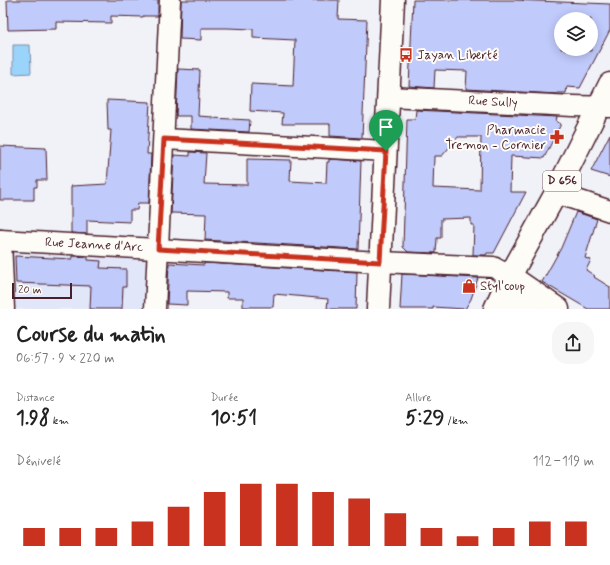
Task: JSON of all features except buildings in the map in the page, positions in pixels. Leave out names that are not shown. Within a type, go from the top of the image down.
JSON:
[{"type":"street","points":[[155,309],[170,0]]},
{"type":"street","points":[[378,309],[392,0]]},
{"type":"street","name":"D 656","points":[[498,303],[510,276],[604,107],[610,84]]},
{"type":"street","name":"Rue Sully","points":[[388,97],[604,107]]},
{"type":"street","points":[[164,139],[386,151]]},
{"type":"street","points":[[556,194],[610,211]]},
{"type":"street","points":[[0,240],[4,309]]},
{"type":"street","name":"Rue Jeanne d'Arc","points":[[0,240],[493,267],[510,276]]},
{"type":"street","points":[[510,276],[558,309]]},
{"type":"street","points":[[498,303],[527,309]]},
{"type":"shaded area","points":[[11,253],[146,260],[144,309],[14,309]]},
{"type":"water","points":[[13,45],[30,45],[31,73],[13,74]]},
{"type":"place","name":"Jayan Liberté","points":[[406,55]]},
{"type":"place","name":"Pharmacie Tremon - Cornier","points":[[557,137]]},
{"type":"place","name":"Styl'coup","points":[[469,286]]},
{"type":"route","points":[[164,139],[386,151],[380,262],[158,249],[164,139]]}]
